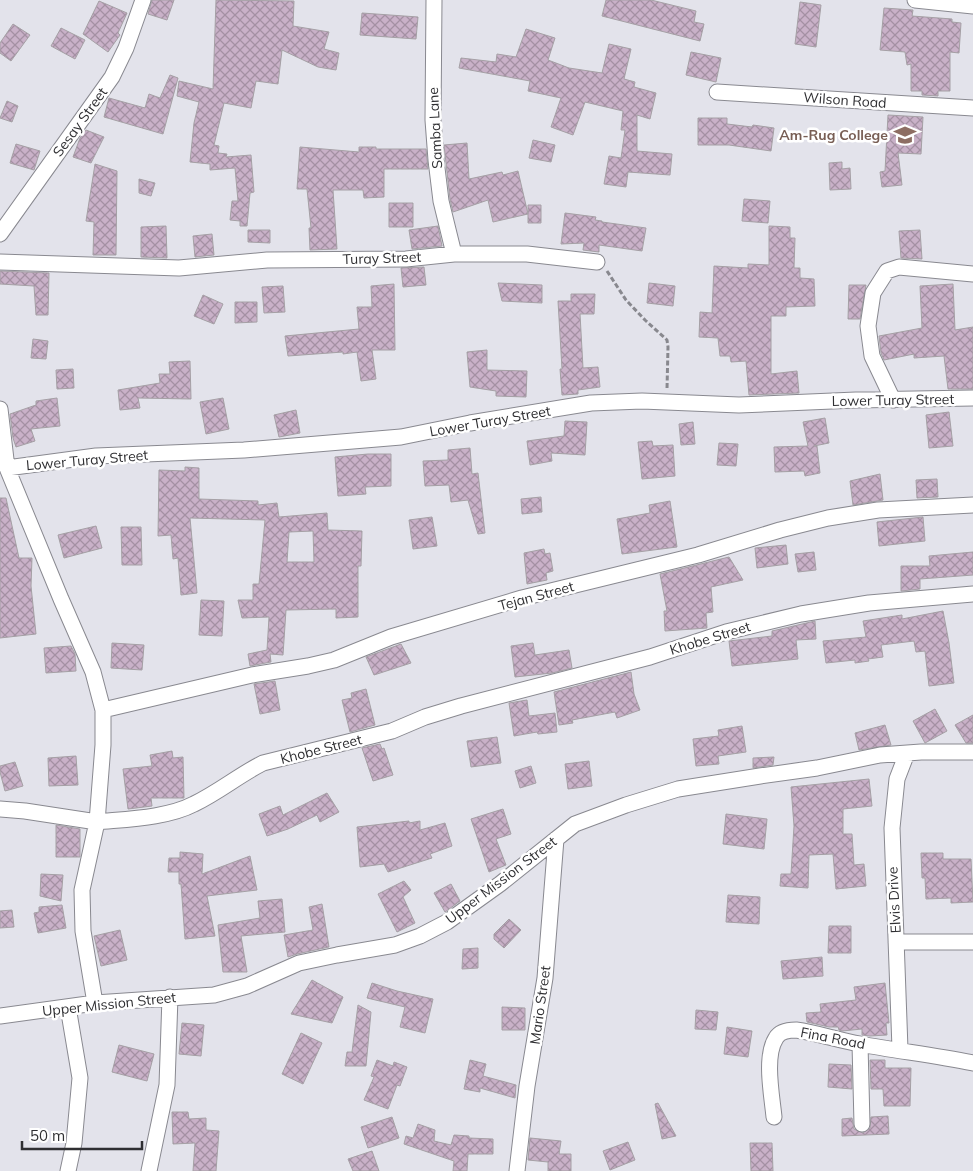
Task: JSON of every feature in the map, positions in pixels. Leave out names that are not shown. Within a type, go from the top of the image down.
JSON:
[{"type":"street","name":"Sesay Street","points":[[0,234],[112,78],[126,48],[143,0]]},
{"type":"street","name":"Samba Lane","points":[[434,0],[434,140],[441,201],[454,254]]},
{"type":"street","points":[[915,0],[973,6]]},
{"type":"street","name":"Wilson Road","points":[[717,92],[973,108]]},
{"type":"street","name":"Turay Street","points":[[0,262],[179,268],[266,260],[406,259],[454,254],[527,254],[597,262]]},
{"type":"street","points":[[894,400],[872,356],[868,326],[873,293],[887,271],[899,267],[973,274]]},
{"type":"street","name":"Lower Turay Street","points":[[7,468],[96,456],[244,450],[401,437],[470,423],[591,404],[642,401],[739,404],[973,398]]},
{"type":"street","points":[[0,409],[7,468],[93,672],[103,710],[103,744],[97,822],[82,890],[83,931],[95,1003]]},
{"type":"street","name":"Tejan Street","points":[[103,710],[252,675],[334,660],[391,637],[522,598],[698,555],[780,530],[828,518],[878,510],[973,505]]},
{"type":"street","name":"Khobe Street","points":[[0,809],[97,822],[143,818],[193,805],[228,784],[245,771],[263,763],[392,731],[425,717],[461,706],[650,657],[726,632],[801,614],[869,603],[973,594]]},
{"type":"street","name":"Upper Mission Street","points":[[0,1016],[95,1003],[214,995],[247,986],[299,963],[337,954],[395,945],[420,936],[448,922],[576,824],[626,805],[678,789],[817,768],[880,755],[973,752]]},
{"type":"street","name":"Elvis Drive","points":[[900,1050],[892,828],[897,779],[907,753]]},
{"type":"street","name":"Mario Street","points":[[517,1171],[545,978],[556,839]]},
{"type":"street","points":[[896,942],[973,942]]},
{"type":"street","points":[[149,1171],[167,1085],[170,997]]},
{"type":"street","points":[[68,1008],[80,1078],[74,1143],[68,1171]]},
{"type":"street","name":"Fina Road","points":[[774,1117],[770,1067],[771,1048],[776,1037],[783,1031],[795,1030],[860,1044],[973,1063]]},
{"type":"street","points":[[860,1044],[862,1124]]},
{"type":"path","points":[[597,262],[605,267],[626,300],[667,340],[666,402]]},
{"type":"building","points":[[152,0],[174,0],[167,20],[148,14]]},
{"type":"building","points":[[216,0],[294,1],[293,26],[329,32],[324,49],[339,53],[336,70],[318,67],[282,50],[278,84],[256,81],[251,108],[224,103],[214,145],[219,146],[218,153],[227,154],[226,157],[251,155],[254,192],[250,193],[247,226],[240,226],[240,221],[230,220],[232,201],[238,201],[235,168],[210,170],[210,164],[190,162],[194,123],[199,102],[177,96],[179,81],[213,89]]},
{"type":"building","points":[[606,0],[651,0],[696,11],[694,22],[704,24],[700,41],[602,16]]},
{"type":"building","points":[[99,1],[127,13],[118,33],[120,35],[108,52],[83,34]]},
{"type":"building","points":[[800,2],[821,5],[816,47],[795,44]]},
{"type":"building","points":[[884,8],[913,10],[912,16],[952,19],[952,22],[961,23],[959,53],[950,52],[950,91],[938,91],[938,96],[922,95],[922,91],[911,91],[911,64],[907,65],[905,52],[880,50]]},
{"type":"building","points":[[362,13],[418,17],[416,39],[360,35]]},
{"type":"building","points":[[13,24],[30,35],[11,61],[0,53],[0,43]]},
{"type":"building","points":[[61,28],[85,40],[75,59],[51,46]]},
{"type":"building","points":[[526,29],[555,38],[548,60],[569,68],[602,73],[609,44],[631,49],[624,79],[635,82],[634,87],[656,93],[650,119],[637,115],[637,151],[672,154],[670,175],[628,172],[626,187],[604,184],[609,156],[621,158],[625,130],[621,130],[623,111],[585,102],[573,135],[551,127],[561,98],[528,91],[530,81],[459,68],[461,58],[496,62],[497,54],[516,57]]},
{"type":"building","points":[[691,52],[721,58],[716,82],[686,75]]},
{"type":"building","points":[[170,75],[178,78],[163,134],[104,117],[109,98],[145,108],[149,94],[160,98]]},
{"type":"building","points":[[7,101],[18,106],[12,122],[0,118]]},
{"type":"building","name":"Am-Rug College","points":[[888,115],[923,117],[921,154],[898,153],[902,185],[882,187],[880,172],[885,171]]},
{"type":"building","points":[[698,118],[727,118],[727,124],[774,128],[771,151],[729,145],[698,145]]},
{"type":"building","points":[[86,130],[104,137],[91,163],[73,157],[80,138]]},
{"type":"building","points":[[533,140],[555,145],[551,162],[529,158]]},
{"type":"building","points":[[467,143],[469,179],[502,172],[503,175],[518,171],[528,214],[493,222],[488,200],[453,212],[444,145]]},
{"type":"building","points":[[16,144],[40,151],[34,170],[10,163]]},
{"type":"building","points":[[300,147],[359,152],[359,147],[426,149],[428,169],[384,169],[384,197],[364,198],[363,190],[333,190],[337,249],[310,250],[309,228],[311,228],[307,189],[297,189]]},
{"type":"building","points":[[842,162],[842,169],[850,168],[851,189],[830,190],[829,163]]},
{"type":"building","points":[[95,164],[117,171],[116,255],[93,255],[94,222],[86,221]]},
{"type":"building","points":[[139,179],[155,183],[151,196],[139,193]]},
{"type":"building","points":[[744,199],[770,201],[768,223],[742,221]]},
{"type":"building","points":[[389,203],[413,203],[413,227],[389,227]]},
{"type":"building","points":[[528,205],[541,205],[541,223],[528,223]]},
{"type":"building","points":[[565,213],[596,217],[595,220],[602,222],[646,228],[642,251],[599,245],[599,252],[583,250],[584,243],[561,244]]},
{"type":"building","points":[[166,226],[167,258],[141,257],[141,227]]},
{"type":"building","points":[[438,226],[442,246],[412,249],[409,230]]},
{"type":"building","points":[[769,226],[790,227],[790,238],[795,238],[794,268],[800,268],[800,278],[814,279],[815,306],[786,307],[786,316],[771,316],[771,374],[797,371],[799,393],[749,395],[746,361],[731,362],[730,356],[720,356],[718,338],[699,337],[700,312],[712,313],[714,266],[748,268],[748,264],[769,265]]},
{"type":"building","points":[[248,230],[270,230],[270,243],[248,242]]},
{"type":"building","points":[[920,230],[922,259],[901,258],[899,231]]},
{"type":"building","points":[[212,234],[214,255],[195,257],[193,236]]},
{"type":"building","points":[[424,267],[426,285],[403,287],[401,268]]},
{"type":"building","points":[[0,271],[49,273],[48,315],[36,315],[34,286],[0,284]]},
{"type":"building","points":[[498,283],[542,285],[542,303],[502,301]]},
{"type":"building","points":[[649,283],[675,286],[673,306],[647,303]]},
{"type":"building","points":[[394,284],[395,350],[372,350],[376,379],[361,381],[357,352],[288,356],[285,336],[359,329],[357,307],[372,307],[371,286]]},
{"type":"building","points":[[953,284],[955,330],[973,327],[973,389],[948,389],[944,356],[914,358],[914,354],[884,360],[881,353],[879,336],[922,328],[920,286]]},
{"type":"building","points":[[849,285],[866,285],[860,319],[848,319]]},
{"type":"building","points":[[283,286],[285,312],[264,313],[262,287]]},
{"type":"building","points":[[571,294],[595,294],[594,314],[580,314],[583,368],[598,367],[600,387],[578,390],[578,394],[562,395],[558,301],[571,301]]},
{"type":"building","points":[[203,295],[223,304],[214,324],[194,316]]},
{"type":"building","points":[[235,302],[257,302],[257,322],[235,323]]},
{"type":"building","points":[[33,339],[48,341],[46,359],[31,358]]},
{"type":"building","points":[[487,350],[487,370],[527,371],[526,397],[496,396],[496,391],[470,387],[467,352]]},
{"type":"building","points":[[190,361],[191,399],[138,398],[140,408],[120,410],[118,390],[160,383],[159,374],[170,374],[169,362]]},
{"type":"building","points":[[73,369],[74,388],[57,389],[56,370]]},
{"type":"building","points":[[57,398],[60,426],[31,429],[35,441],[16,447],[10,414],[36,405],[36,401]]},
{"type":"building","points":[[223,398],[229,429],[206,434],[200,402]]},
{"type":"building","points":[[296,410],[300,433],[279,437],[274,415]]},
{"type":"building","points":[[949,412],[953,446],[929,448],[926,415]]},
{"type":"building","points":[[825,418],[829,443],[814,446],[817,446],[820,473],[805,476],[804,471],[775,472],[774,447],[808,446],[803,422]]},
{"type":"building","points":[[565,421],[587,422],[585,455],[551,453],[552,461],[530,465],[527,441],[564,436]]},
{"type":"building","points":[[693,422],[695,444],[681,445],[679,424]]},
{"type":"building","points":[[652,441],[653,446],[673,445],[675,476],[642,479],[638,442]]},
{"type":"building","points":[[719,443],[738,444],[736,466],[717,465]]},
{"type":"building","points":[[470,448],[472,474],[478,473],[485,533],[478,534],[468,500],[451,502],[449,485],[425,486],[423,461],[448,460],[448,450]]},
{"type":"building","points":[[391,454],[391,486],[365,487],[366,494],[338,496],[335,457]]},
{"type":"building","points":[[185,467],[199,468],[199,499],[258,501],[258,505],[277,503],[279,517],[327,513],[328,530],[362,531],[361,566],[358,566],[358,617],[336,618],[336,609],[286,610],[283,655],[270,654],[271,662],[250,666],[248,654],[267,650],[269,617],[242,618],[238,600],[253,600],[253,584],[259,584],[265,520],[190,518],[197,593],[181,595],[178,558],[173,559],[171,535],[158,536],[159,470],[185,471]],"holes":[[[313,531],[314,562],[287,562],[289,532]]]},
{"type":"building","points":[[880,474],[883,500],[853,505],[850,481]]},
{"type":"building","points":[[937,479],[938,497],[917,498],[916,480]]},
{"type":"building","points":[[541,497],[542,512],[522,514],[521,499]]},
{"type":"building","points":[[0,498],[6,498],[19,558],[32,558],[31,586],[36,634],[0,638]]},
{"type":"building","points":[[670,501],[677,547],[622,554],[617,519],[650,513],[649,505]]},
{"type":"building","points":[[432,517],[437,546],[413,549],[409,520]]},
{"type":"building","points":[[923,517],[925,541],[879,546],[877,522]]},
{"type":"building","points":[[96,526],[102,548],[64,558],[58,535]]},
{"type":"building","points":[[121,527],[141,527],[142,565],[122,565]]},
{"type":"building","points":[[786,545],[788,564],[757,568],[755,548]]},
{"type":"building","points":[[544,549],[545,554],[550,553],[553,571],[546,573],[547,580],[527,584],[524,553]]},
{"type":"building","points":[[814,552],[816,570],[798,572],[795,554]]},
{"type":"building","points":[[973,552],[973,575],[920,579],[920,589],[901,591],[901,566],[930,566],[929,556]]},
{"type":"building","points":[[729,557],[743,580],[711,587],[713,612],[706,613],[707,628],[665,631],[664,611],[667,611],[660,574]]},
{"type":"building","points":[[201,600],[224,601],[222,636],[199,635]]},
{"type":"building","points":[[943,611],[954,683],[929,686],[925,651],[916,652],[914,641],[881,645],[883,657],[868,659],[869,661],[855,663],[855,660],[826,663],[823,641],[866,637],[863,621],[902,615],[902,619]]},
{"type":"building","points":[[815,621],[816,639],[796,640],[798,659],[732,666],[729,641],[772,636],[772,631]]},
{"type":"building","points":[[112,643],[144,645],[142,670],[111,668]]},
{"type":"building","points":[[533,643],[535,655],[569,650],[572,668],[552,673],[515,677],[511,646]]},
{"type":"building","points":[[401,644],[411,663],[374,675],[366,657]]},
{"type":"building","points":[[71,646],[75,654],[76,671],[46,673],[44,648]]},
{"type":"building","points":[[631,672],[634,694],[640,710],[617,718],[615,712],[572,720],[573,723],[559,725],[554,692]]},
{"type":"building","points":[[275,681],[280,710],[260,714],[254,684]]},
{"type":"building","points":[[366,689],[375,725],[350,732],[342,700],[352,698],[351,693]]},
{"type":"building","points":[[527,700],[529,716],[555,713],[557,732],[538,734],[537,732],[514,736],[509,703]]},
{"type":"building","points":[[935,709],[947,731],[925,743],[913,721]]},
{"type":"building","points":[[973,715],[973,743],[966,743],[955,725]]},
{"type":"building","points":[[885,725],[891,745],[859,750],[855,733]]},
{"type":"building","points":[[742,726],[746,752],[718,756],[719,764],[696,766],[693,739],[719,736],[718,730]]},
{"type":"building","points":[[497,737],[501,763],[471,767],[467,741]]},
{"type":"building","points":[[380,744],[382,749],[384,748],[393,775],[373,781],[362,748]]},
{"type":"building","points":[[172,751],[173,758],[183,757],[184,798],[151,798],[152,806],[128,809],[123,769],[152,766],[150,755]]},
{"type":"building","points":[[76,756],[78,785],[49,786],[48,758]]},
{"type":"building","points":[[774,757],[773,765],[753,768],[753,758]]},
{"type":"building","points":[[589,761],[592,786],[568,789],[565,764]]},
{"type":"building","points":[[15,762],[23,786],[5,791],[0,766]]},
{"type":"building","points":[[531,766],[536,783],[520,788],[515,771]]},
{"type":"building","points":[[869,779],[872,806],[843,809],[843,834],[852,834],[854,865],[864,864],[866,886],[836,889],[833,854],[809,855],[808,888],[780,886],[781,874],[791,874],[794,826],[791,787]]},
{"type":"building","points":[[327,793],[339,812],[320,822],[317,815],[288,829],[267,836],[259,814],[280,806],[283,815]]},
{"type":"building","points":[[503,809],[511,834],[496,839],[506,865],[489,872],[471,819]]},
{"type":"building","points":[[726,814],[767,819],[764,849],[723,844]]},
{"type":"building","points":[[409,821],[409,823],[420,821],[420,830],[445,823],[452,846],[430,854],[432,858],[388,872],[384,864],[360,867],[357,827]]},
{"type":"building","points":[[56,825],[80,829],[80,857],[56,857]]},
{"type":"building","points":[[180,852],[203,854],[202,874],[250,856],[257,890],[207,896],[215,936],[185,939],[179,872],[168,872],[169,858],[180,858]]},
{"type":"building","points":[[921,853],[943,853],[943,859],[971,859],[973,902],[951,903],[951,898],[926,899],[925,878],[922,878]]},
{"type":"building","points":[[41,874],[63,875],[61,901],[40,896]]},
{"type":"building","points":[[404,881],[411,890],[403,897],[415,923],[397,932],[378,894]]},
{"type":"building","points":[[451,884],[460,901],[445,912],[434,893]]},
{"type":"building","points":[[728,895],[760,897],[759,924],[726,922]]},
{"type":"building","points":[[282,899],[285,932],[241,936],[247,972],[223,972],[218,925],[260,918],[258,901]]},
{"type":"building","points":[[322,904],[329,947],[288,957],[284,935],[313,930],[309,907]]},
{"type":"building","points":[[62,905],[66,928],[38,933],[34,913],[39,912],[39,907]]},
{"type":"building","points":[[12,910],[14,927],[0,928],[0,911]]},
{"type":"building","points":[[509,919],[521,930],[504,948],[494,939],[494,934]]},
{"type":"building","points":[[829,926],[851,926],[851,953],[828,953]]},
{"type":"building","points":[[120,930],[127,960],[101,966],[94,936]]},
{"type":"building","points":[[478,948],[478,968],[462,969],[463,949]]},
{"type":"building","points":[[822,957],[823,976],[783,979],[781,961]]},
{"type":"building","points":[[312,980],[343,997],[332,1023],[291,1014]]},
{"type":"building","points":[[372,983],[433,999],[425,1033],[400,1027],[405,1007],[367,998]]},
{"type":"building","points":[[885,983],[889,1023],[886,1023],[887,1035],[862,1035],[862,1029],[842,1031],[838,1027],[807,1022],[806,1013],[821,1012],[820,1004],[856,1000],[854,987]]},
{"type":"building","points":[[358,1005],[371,1012],[366,1066],[345,1066],[347,1052],[352,1052]]},
{"type":"building","points":[[502,1007],[525,1008],[525,1030],[502,1030]]},
{"type":"building","points":[[696,1010],[718,1012],[716,1030],[695,1029]]},
{"type":"building","points":[[182,1023],[204,1025],[201,1056],[179,1054]]},
{"type":"building","points":[[727,1027],[752,1031],[748,1057],[724,1054]]},
{"type":"building","points":[[301,1033],[322,1043],[303,1084],[282,1074]]},
{"type":"building","points":[[119,1045],[154,1054],[147,1081],[112,1072]]},
{"type":"building","points":[[377,1060],[393,1066],[394,1062],[407,1067],[400,1086],[397,1085],[388,1109],[364,1100],[374,1077],[371,1076]]},
{"type":"building","points":[[470,1060],[486,1064],[483,1076],[516,1085],[515,1098],[480,1088],[480,1092],[464,1089]]},
{"type":"building","points":[[870,1060],[885,1060],[885,1068],[911,1068],[910,1106],[884,1106],[883,1089],[871,1089]]},
{"type":"building","points":[[829,1064],[851,1065],[852,1089],[828,1087]]},
{"type":"building","points":[[658,1103],[676,1136],[662,1139],[655,1104]]},
{"type":"building","points":[[172,1112],[188,1112],[189,1119],[206,1118],[206,1130],[219,1131],[216,1171],[193,1171],[195,1143],[173,1144]]},
{"type":"building","points":[[888,1116],[889,1134],[842,1136],[842,1119],[852,1118],[854,1129],[863,1133],[870,1128],[871,1117]]},
{"type":"building","points":[[392,1117],[399,1138],[368,1148],[361,1127]]},
{"type":"building","points":[[418,1124],[435,1130],[434,1141],[451,1145],[454,1135],[493,1139],[493,1154],[468,1154],[467,1171],[453,1171],[454,1161],[404,1144],[406,1136],[413,1138]]},
{"type":"building","points":[[530,1138],[561,1141],[559,1154],[571,1154],[571,1171],[548,1171],[548,1162],[528,1160]]},
{"type":"building","points":[[628,1142],[635,1160],[610,1170],[603,1151]]},
{"type":"building","points":[[750,1143],[772,1143],[773,1171],[751,1171]]},
{"type":"building","points":[[372,1151],[379,1171],[353,1171],[348,1159]]},
{"type":"place","name":"Am-Rug College","points":[[905,135]]}]
